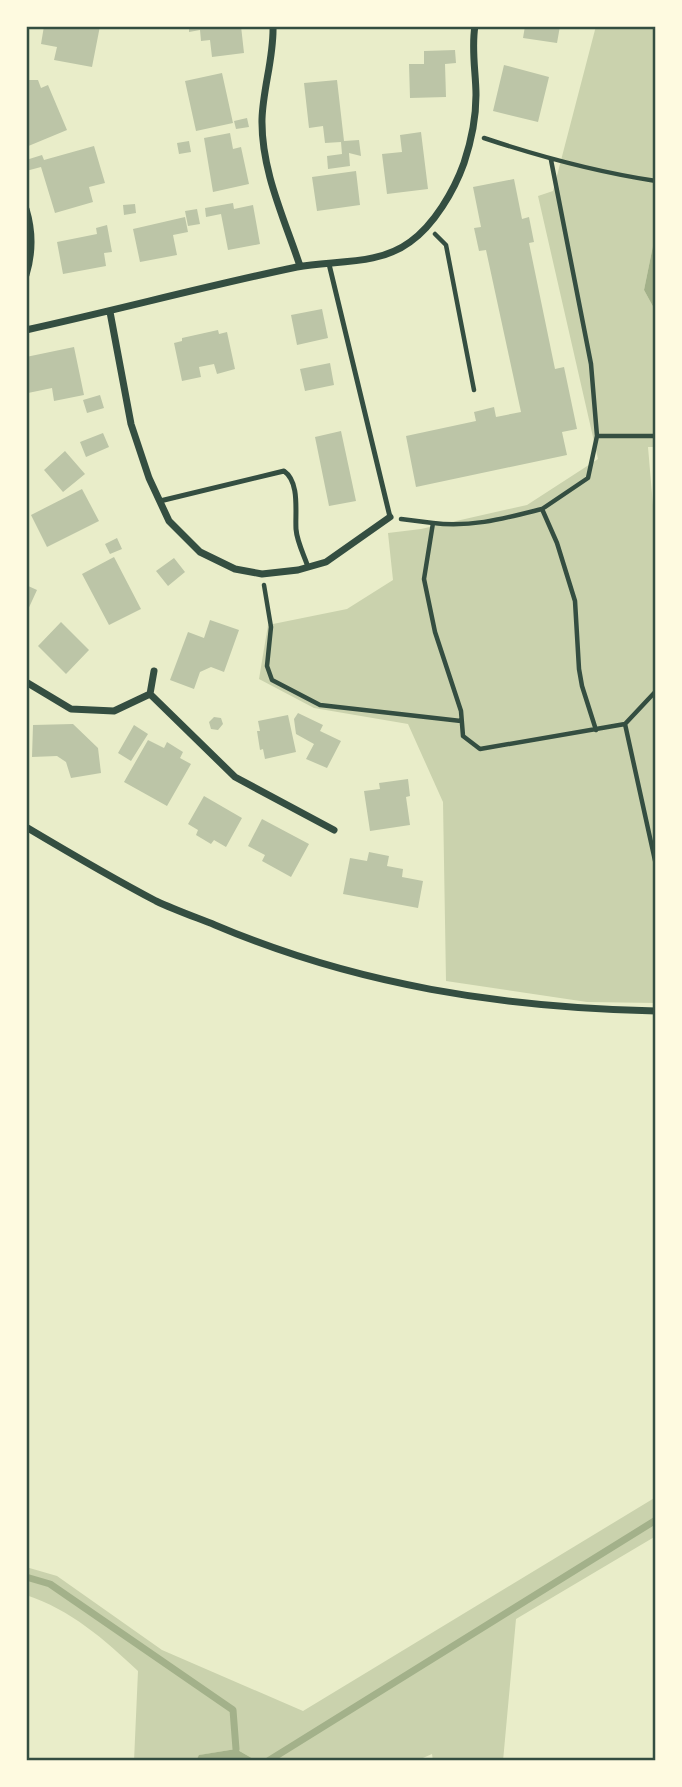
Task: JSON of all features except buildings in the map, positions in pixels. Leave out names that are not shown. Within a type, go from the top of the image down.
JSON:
[{"type":"street","points":[[273,26],[263,110],[264,150],[273,189],[300,266]]},
{"type":"street","points":[[26,330],[300,266],[353,262],[409,243],[426,226],[447,197],[463,165],[472,134],[476,98],[473,36],[475,26]]},
{"type":"street","points":[[26,209],[32,226],[32,253],[26,275]]},
{"type":"street","points":[[110,312],[131,424],[149,478],[169,521],[200,552],[235,569],[262,574],[308,567],[326,562],[390,517]]},
{"type":"street","points":[[150,694],[154,671]]},
{"type":"street","points":[[26,681],[71,709],[114,711],[150,694]]},
{"type":"street","points":[[150,694],[235,777],[334,830]]},
{"type":"street","points":[[26,827],[157,901],[262,945],[354,974],[452,995],[587,1010],[656,1011]]},
{"type":"lane","points":[[329,264],[390,517]]},
{"type":"lane","points":[[160,501],[284,471],[292,480],[297,513],[296,531],[308,567]]},
{"type":"path","points":[[472,134],[551,160],[603,173],[656,181]]},
{"type":"path","points":[[390,517],[457,526],[500,519],[542,509],[588,478],[597,436],[591,364],[551,160]]},
{"type":"path","points":[[426,226],[446,245],[474,390]]},
{"type":"path","points":[[597,436],[656,436]]},
{"type":"path","points":[[542,509],[557,543],[575,601],[579,669],[596,730]]},
{"type":"path","points":[[433,523],[424,579],[435,632],[461,711],[463,736],[480,749],[625,724],[656,691]]},
{"type":"path","points":[[262,574],[271,627],[267,666],[272,680],[320,705],[461,721]]},
{"type":"path","points":[[625,724],[656,865]]},
{"type":"shaded area","points":[[596,26],[656,26],[656,231],[644,290],[656,312],[656,447],[648,447],[656,541],[656,1003],[587,1002],[446,981],[443,802],[408,724],[314,708],[259,679],[268,625],[347,609],[393,580],[388,533],[421,529],[527,505],[598,459],[538,196],[553,191]]},
{"type":"shaded area","points":[[656,231],[656,312],[644,290]]},
{"type":"shaded area","points":[[656,1497],[656,1536],[516,1619],[503,1761],[433,1761],[432,1754],[416,1761],[257,1761],[236,1749],[200,1755],[196,1761],[134,1761],[138,1671],[72,1617],[26,1595],[26,1567],[57,1576],[162,1650],[303,1711]]},
{"type":"shaded area","points":[[236,1749],[257,1761],[196,1761],[199,1755]]},
{"type":"waterway","points":[[268,1761],[656,1520]]},
{"type":"waterway","points":[[26,1577],[50,1584],[233,1710],[236,1749]]}]
